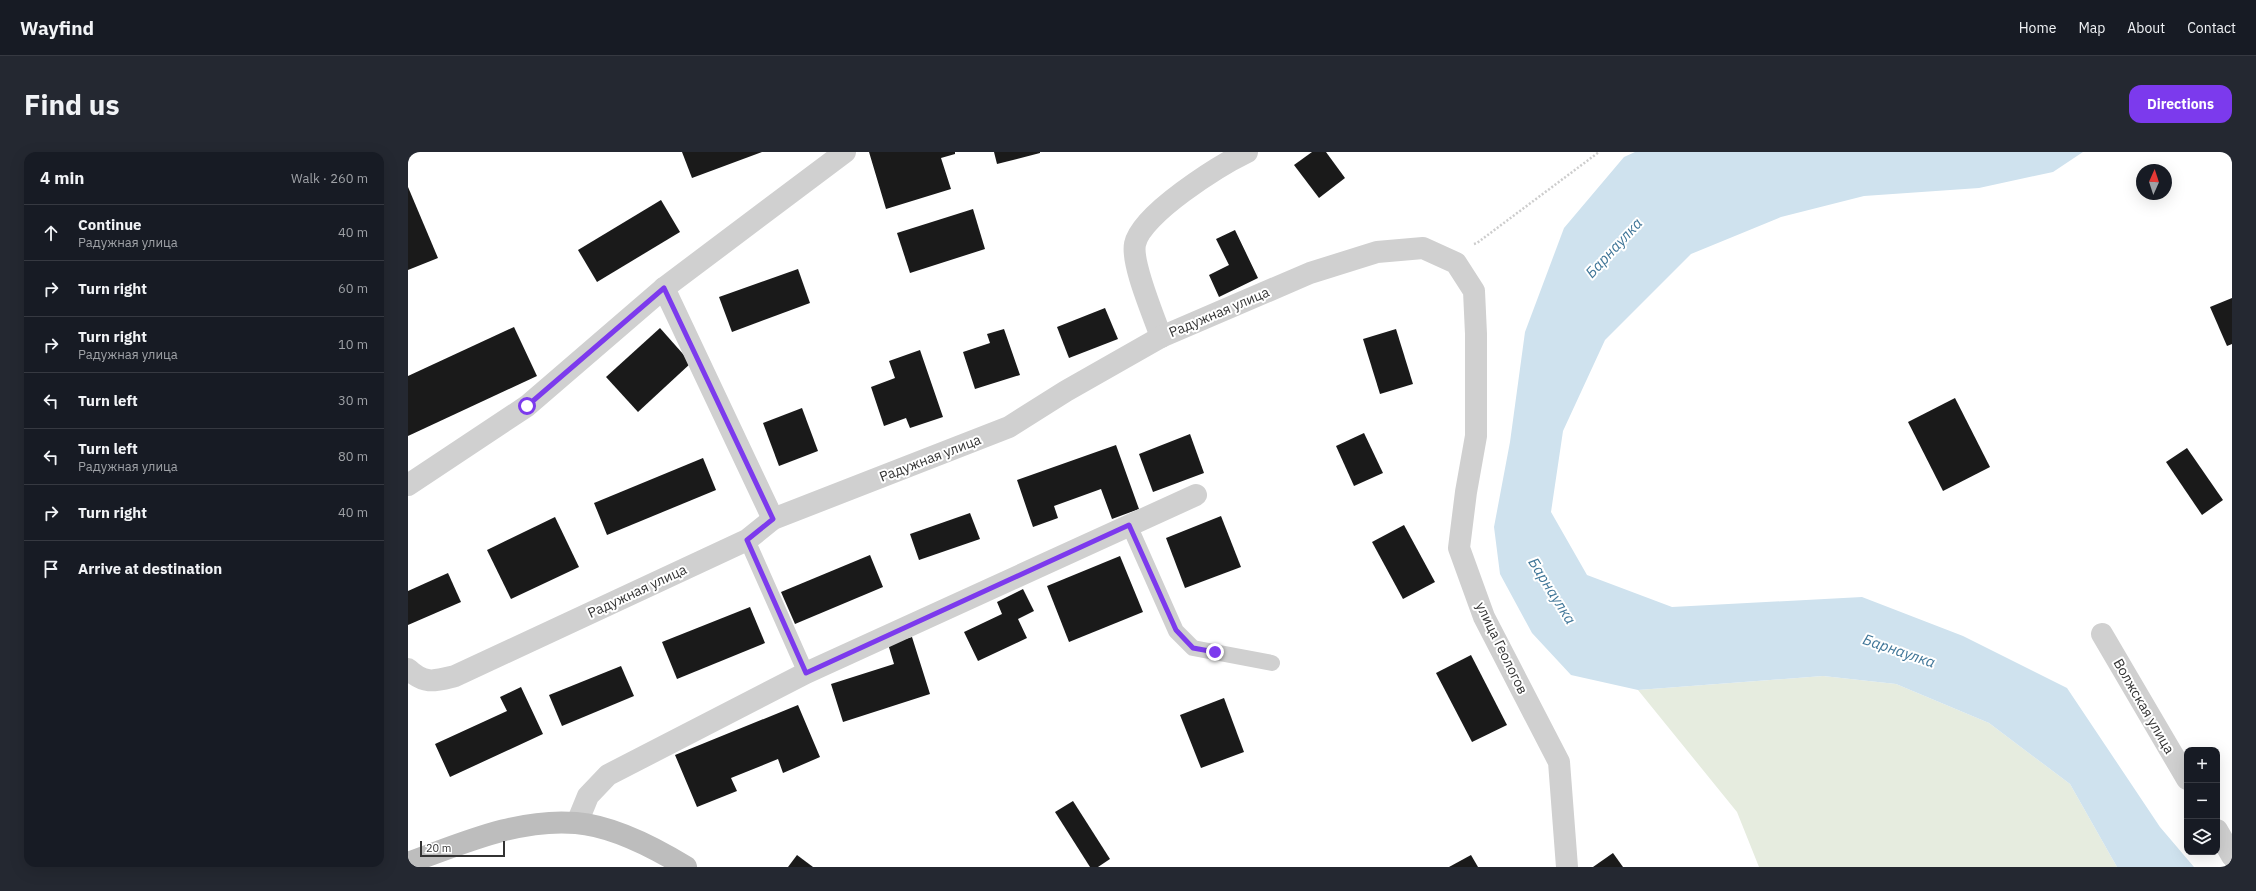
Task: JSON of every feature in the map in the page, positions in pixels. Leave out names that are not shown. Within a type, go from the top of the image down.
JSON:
[{"type":"main road","points":[[408,863],[498,831],[538,825],[577,823],[620,834],[686,867]]},
{"type":"street","points":[[408,485],[527,406],[664,288],[845,152]]},
{"type":"street","points":[[1161,337],[1137,268],[1135,243],[1146,224],[1180,194],[1246,152]]},
{"type":"street","name":"Радужная улица","points":[[408,669],[417,678],[433,682],[456,676],[747,540],[773,519],[1009,427],[1161,337],[1310,273],[1377,252],[1423,248],[1456,263]]},
{"type":"street","name":"улица Геологов","points":[[1456,263],[1474,292],[1476,334],[1476,436],[1466,492],[1459,548],[1484,617],[1559,762],[1567,867]]},
{"type":"street","points":[[664,288],[773,519]]},
{"type":"street","points":[[577,823],[588,796],[608,775],[806,673],[1196,494]]},
{"type":"street","name":"Волжская улица","points":[[2102,634],[2184,774]]},
{"type":"street","points":[[2220,835],[2232,856]]},
{"type":"lane","points":[[1129,525],[1176,630],[1193,648],[1272,663]]},
{"type":"lane","points":[[747,540],[806,673]]},
{"type":"path","points":[[1470,244],[1477,243],[1599,152]]},
{"type":"shaded area","points":[[1823,676],[1896,684],[1989,723],[2070,784],[2117,867],[1759,867],[1737,812],[1638,690]]},
{"type":"water","name":"Барнаулка","points":[[1635,152],[2083,152],[2053,172],[1979,188],[1864,196],[1781,217],[1691,254],[1605,340],[1563,431],[1551,512],[1587,575],[1672,607],[1862,597],[1963,636],[2067,688],[2160,827],[2194,867],[2117,867],[2070,784],[1989,723],[1896,684],[1823,676],[1638,690],[1571,675],[1532,633],[1500,574],[1494,527],[1510,442],[1525,332],[1564,228],[1624,157]]},
{"type":"building","points":[[682,152],[762,152],[692,178]]},
{"type":"building","points":[[869,152],[955,152],[955,154],[941,158],[951,189],[886,209]]},
{"type":"building","points":[[994,152],[1040,152],[1040,153],[997,164]]},
{"type":"building","points":[[1312,152],[1326,152],[1345,178],[1319,198],[1294,165]]},
{"type":"building","points":[[408,187],[438,258],[408,270]]},
{"type":"building","points":[[661,200],[680,232],[597,282],[578,250]]},
{"type":"building","points":[[973,209],[985,249],[910,273],[897,233]]},
{"type":"building","points":[[1235,230],[1258,278],[1219,297],[1209,275],[1229,265],[1216,239]]},
{"type":"building","points":[[798,269],[810,303],[732,332],[719,297]]},
{"type":"building","points":[[2232,298],[2232,344],[2227,346],[2210,307]]},
{"type":"building","points":[[1105,308],[1118,339],[1069,358],[1057,327]]},
{"type":"building","points":[[514,327],[537,376],[408,436],[408,376]]},
{"type":"building","points":[[660,328],[691,363],[638,412],[606,377]]},
{"type":"building","points":[[1004,329],[1020,375],[975,389],[963,352],[990,343],[987,334]]},
{"type":"building","points":[[1396,329],[1413,384],[1380,394],[1363,339]]},
{"type":"building","points":[[920,350],[943,417],[910,428],[906,418],[884,426],[871,387],[895,378],[889,361]]},
{"type":"building","points":[[1955,398],[1990,467],[1943,491],[1908,422]]},
{"type":"building","points":[[802,408],[818,451],[779,466],[763,423]]},
{"type":"building","points":[[1364,433],[1383,473],[1354,486],[1336,446]]},
{"type":"building","points":[[1190,434],[1204,473],[1153,492],[1139,454]]},
{"type":"building","points":[[1116,445],[1139,509],[1112,519],[1101,489],[1054,506],[1058,518],[1033,527],[1017,480]]},
{"type":"building","points":[[2187,448],[2223,500],[2202,515],[2166,462]]},
{"type":"building","points":[[703,458],[716,490],[607,535],[594,503]]},
{"type":"building","points":[[970,513],[980,539],[919,560],[910,534]]},
{"type":"building","points":[[1221,516],[1241,567],[1185,588],[1166,538]]},
{"type":"building","points":[[555,517],[579,567],[511,599],[487,550]]},
{"type":"building","points":[[1404,525],[1435,582],[1403,599],[1372,542]]},
{"type":"building","points":[[870,555],[883,587],[795,624],[781,592]]},
{"type":"building","points":[[1120,556],[1143,612],[1069,642],[1047,586]]},
{"type":"building","points":[[448,573],[461,602],[408,625],[408,591]]},
{"type":"building","points":[[1023,589],[1034,611],[1018,619],[1027,638],[978,661],[964,632],[1002,614],[997,602]]},
{"type":"building","points":[[750,607],[765,643],[677,679],[662,642]]},
{"type":"building","points":[[912,637],[930,694],[843,722],[831,684],[894,664],[888,644]]},
{"type":"building","points":[[1471,655],[1507,725],[1472,742],[1436,673]]},
{"type":"building","points":[[621,666],[634,696],[562,726],[549,695]]},
{"type":"building","points":[[521,687],[543,734],[450,777],[435,744],[507,711],[500,697]]},
{"type":"building","points":[[1224,698],[1244,752],[1201,768],[1180,715]]},
{"type":"building","points":[[798,705],[820,757],[783,773],[778,759],[731,778],[737,791],[697,807],[675,755]]},
{"type":"building","points":[[1073,801],[1110,859],[1098,867],[1090,867],[1055,812]]},
{"type":"building","points":[[1613,853],[1623,867],[1593,867]]},
{"type":"building","points":[[797,855],[813,867],[788,867]]},
{"type":"building","points":[[1471,855],[1478,867],[1449,867]]},
{"type":"route","points":[[527,406],[664,288],[773,519],[747,540],[806,673],[1129,525],[1176,630],[1193,648],[1215,652]]}]
